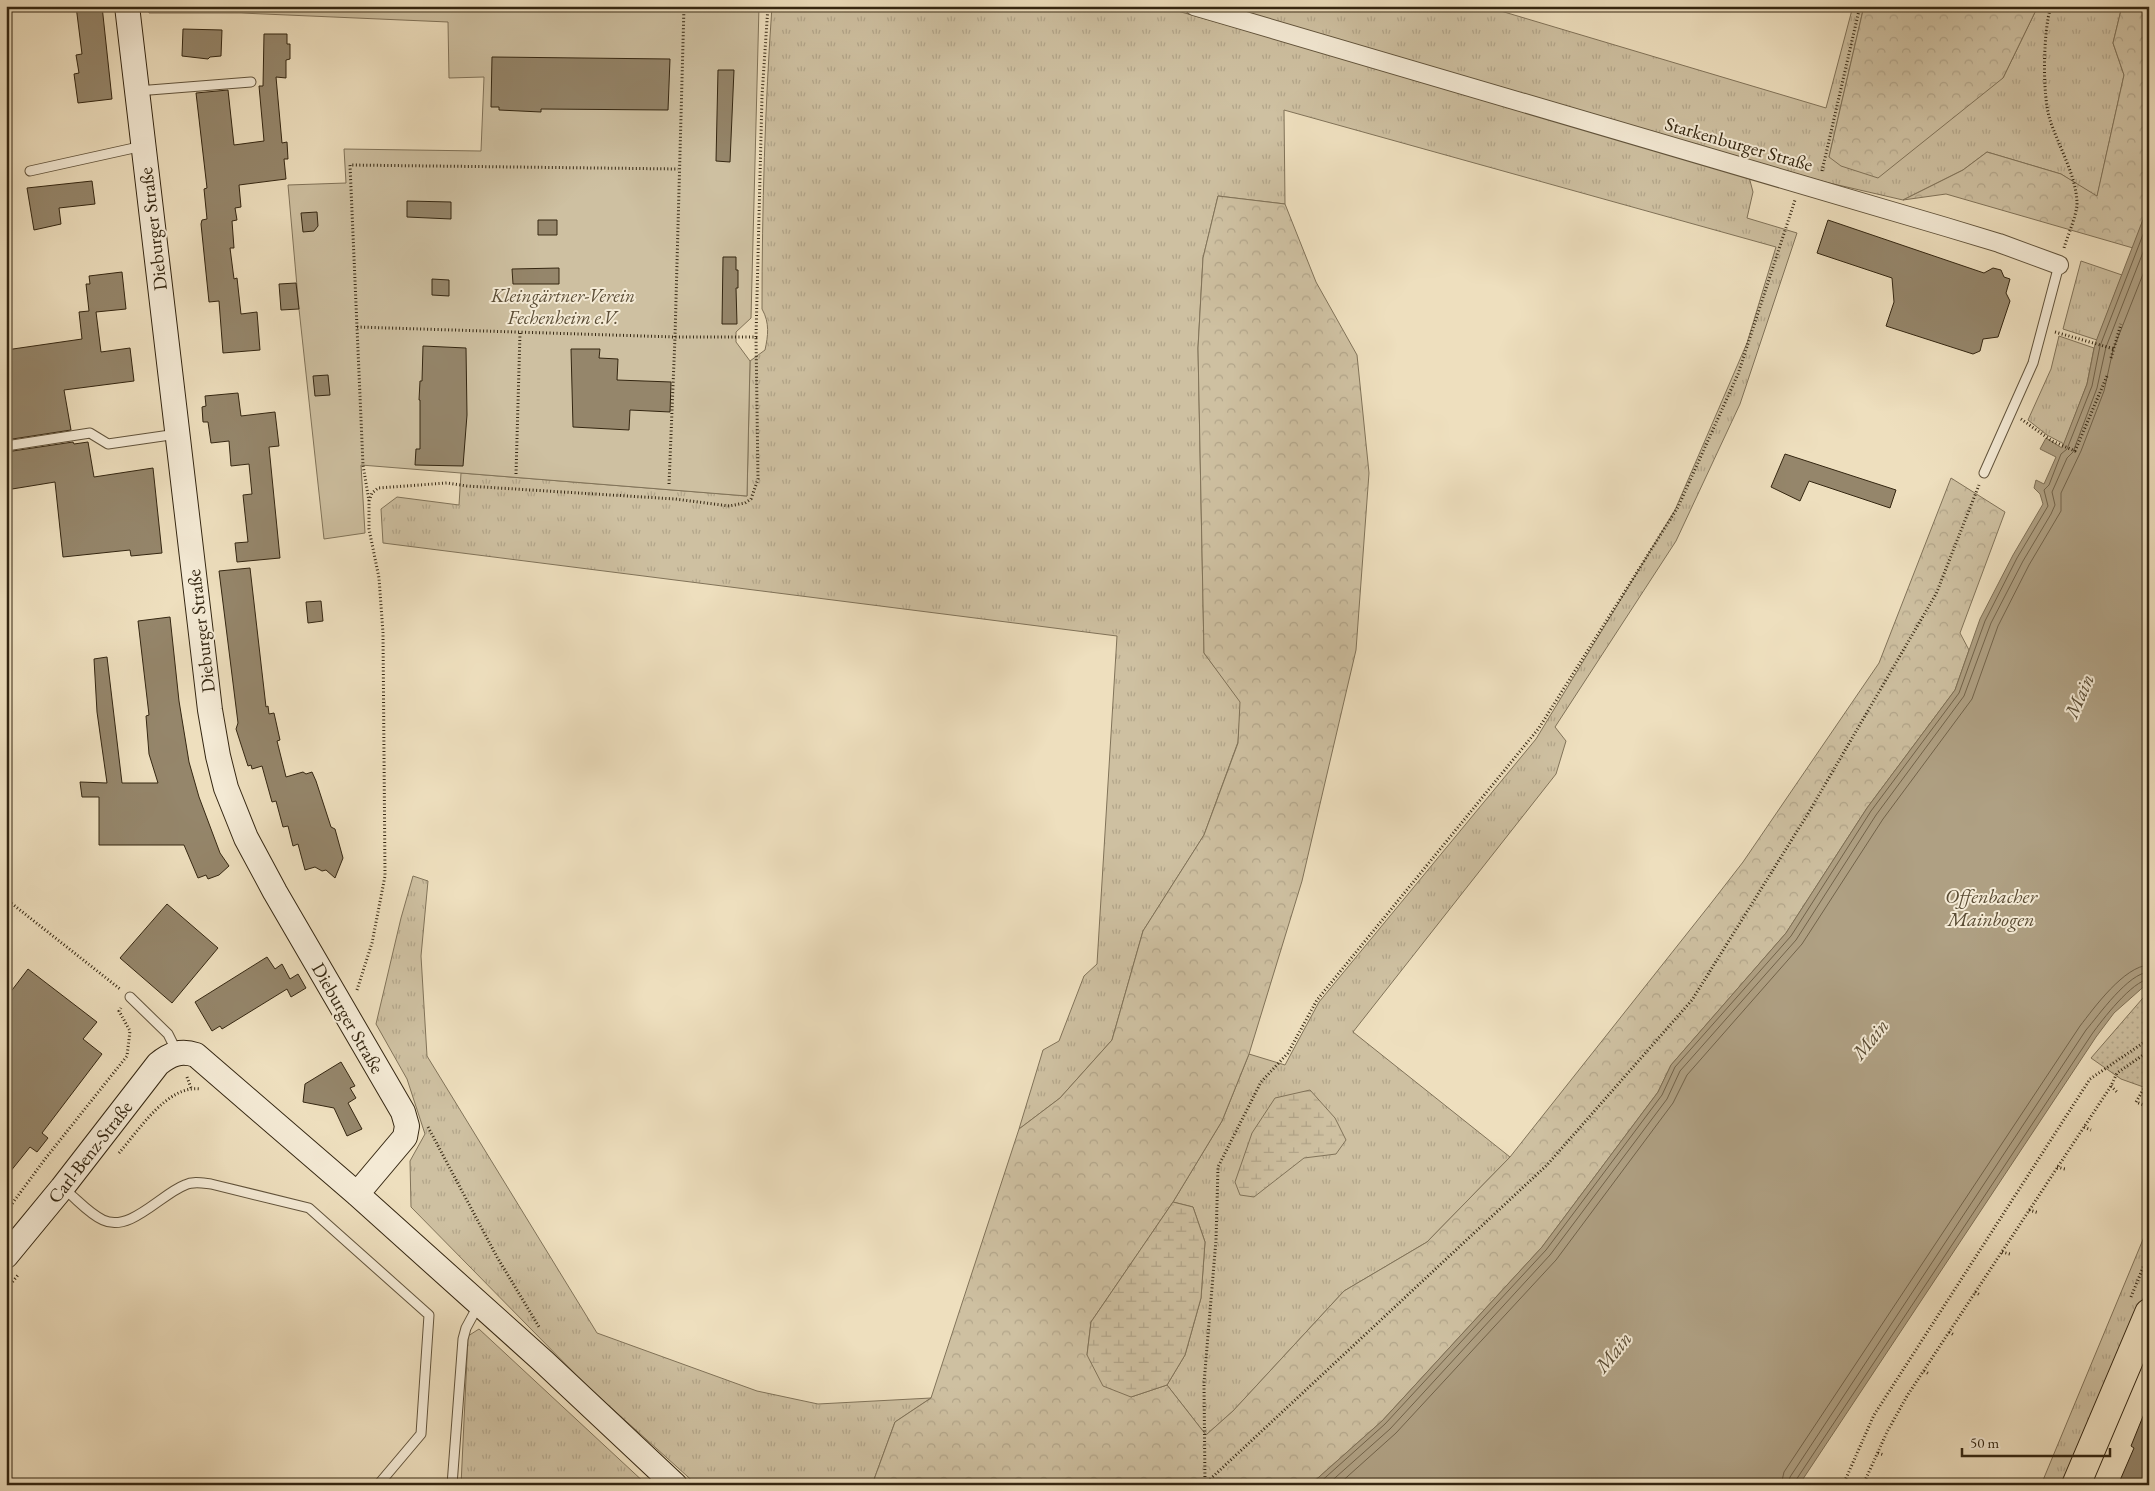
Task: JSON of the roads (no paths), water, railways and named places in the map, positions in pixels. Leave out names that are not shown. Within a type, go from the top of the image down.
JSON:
[{"type":"main road","points":[[2076,1485],[2149,1312]]},
{"type":"street","name":"Dieburger Straße","points":[[127,6],[210,710],[218,756],[226,788],[246,838],[338,1003],[403,1112],[407,1126],[405,1137],[357,1194]]},
{"type":"street","name":"Starkenburger Straße","points":[[1194,6],[1999,243],[2060,265]]},
{"type":"street","name":"Carl-Benz-Straße","points":[[6,1256],[62,1188],[153,1070],[164,1058],[177,1053]]},
{"type":"street","points":[[177,1053],[190,1053],[202,1058],[544,1362],[675,1485]]},
{"type":"lane","points":[[137,91],[251,82]]},
{"type":"lane","points":[[30,171],[144,146]]},
{"type":"lane","points":[[1984,473],[2033,362],[2060,265]]},
{"type":"lane","points":[[6,446],[90,433],[108,444],[178,434]]},
{"type":"lane","points":[[130,997],[168,1034],[177,1053]]},
{"type":"lane","points":[[62,1188],[104,1221],[113,1222],[130,1220],[179,1187],[195,1182],[211,1184],[309,1208],[429,1315],[421,1434],[378,1485]]},
{"type":"lane","points":[[452,1485],[463,1339],[466,1328],[479,1304]]},
{"type":"water","points":[[2149,204],[2149,982],[2114,1013],[2096,1037],[1799,1485],[1310,1485],[1382,1421],[1542,1247],[1658,1092],[1671,1065],[1786,933],[1867,808],[1955,690],[1980,619],[2013,555],[2043,504],[2040,494],[2034,488],[2036,480],[2044,484],[2056,457],[2040,449],[2046,438],[2062,448],[2087,384],[2095,344]]},
{"type":"park label","name":"Kleingärtner-Verein Fechenheim e.V.","points":[[563,306]]},
{"type":"water label","name":"Main","points":[[2079,696]]},
{"type":"water label","name":"Offenbacher Mainbogen","points":[[1991,908]]},
{"type":"water label","name":"Main","points":[[1870,1039]]},
{"type":"water label","name":"Main","points":[[1613,1352]]}]
